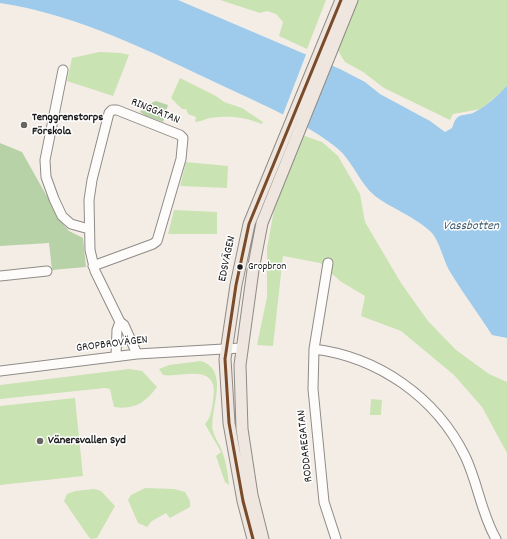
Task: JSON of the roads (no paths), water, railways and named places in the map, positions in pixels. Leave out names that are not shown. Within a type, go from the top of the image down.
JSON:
[{"type":"main road","name":"EDSVÄGEN","points":[[328,45],[340,0]]},
{"type":"main road","name":"EDSVÄGEN","points":[[263,539],[252,495],[242,429],[240,365],[253,270],[262,222],[287,147],[328,45],[352,0]]},
{"type":"main road","name":"EDSVÄGEN","points":[[253,539],[243,501],[229,422],[225,359],[236,285],[249,224],[287,147]]},
{"type":"street","points":[[63,70],[45,160],[46,177],[62,216],[71,224],[89,229]]},
{"type":"street","name":"RINGGATAN","points":[[93,266],[153,244],[157,241],[181,159],[182,138],[117,110],[112,110],[109,113],[92,180],[89,200],[89,229],[93,266],[120,322],[124,325],[137,354]]},
{"type":"street","name":"RODDAREGATAN","points":[[328,262],[314,349],[313,389],[316,440],[324,502],[336,539]]},
{"type":"street","points":[[0,276],[47,271]]},
{"type":"street","points":[[116,356],[117,330],[120,322]]},
{"type":"street","name":"GROPBROVÄGEN","points":[[0,371],[137,354],[242,348]]},
{"type":"street","points":[[314,349],[343,353],[376,366],[412,390],[434,410],[451,433],[465,456],[485,516],[496,539]]},
{"type":"water","name":"Vassbotten","points":[[0,0],[178,0],[340,69],[365,82],[380,94],[430,121],[445,132],[452,128],[458,117],[473,113],[483,107],[507,86],[507,338],[492,335],[449,270],[437,241],[432,233],[420,223],[389,205],[369,191],[343,153],[324,138],[282,114],[169,60],[114,36],[58,16],[0,3]]},
{"type":"place","name":"Tenggrenstorps Förskola","points":[[24,125]]},
{"type":"place","name":"Gropbron","points":[[240,267]]},
{"type":"place","name":"Vänersvallen Syd","points":[[40,441]]}]
